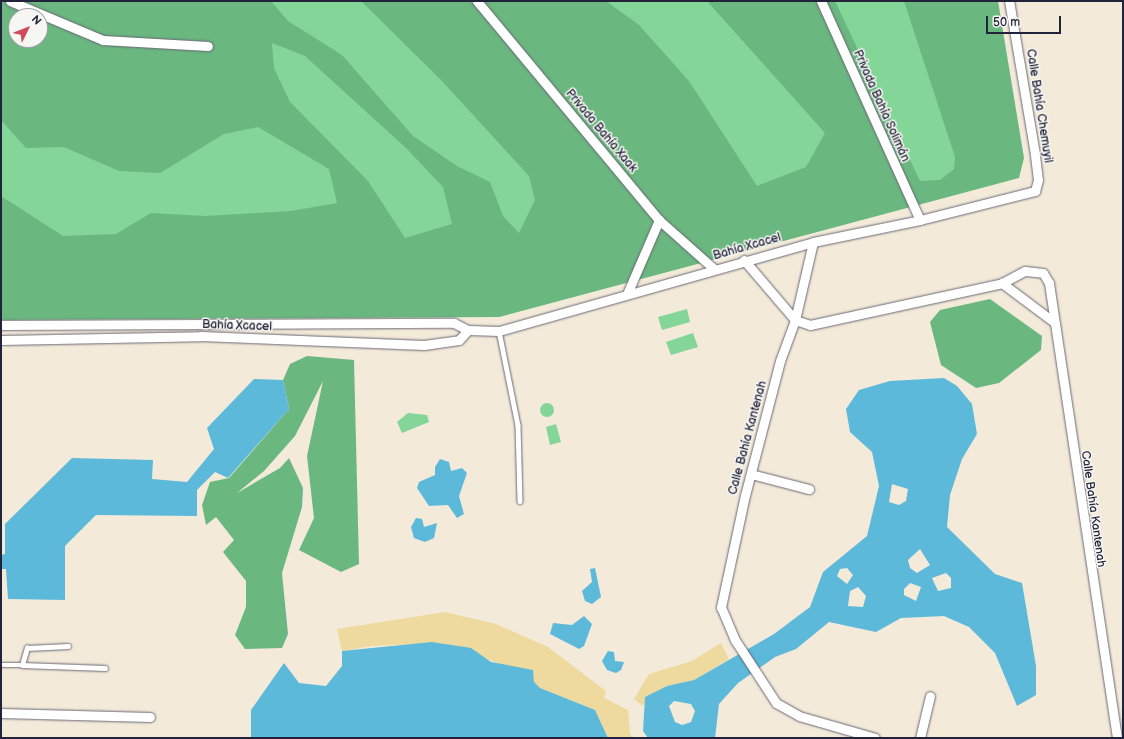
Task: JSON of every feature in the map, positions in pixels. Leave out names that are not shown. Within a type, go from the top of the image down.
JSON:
[{"type":"street","points":[[10,1],[103,40],[208,46]]},
{"type":"street","name":"Privada Bahía Xaak","points":[[478,1],[659,220],[714,269]]},
{"type":"street","name":"Privada Bahía Solimán","points":[[821,1],[920,220]]},
{"type":"street","name":"Calle Bahía Chemuyil","points":[[1009,1],[1035,154],[1038,180],[1035,191]]},
{"type":"street","name":"Bahía Xcacel","points":[[1,325],[454,323],[468,330],[499,331],[744,260],[813,242],[920,220],[1035,191]]},
{"type":"street","points":[[627,294],[659,220]]},
{"type":"street","name":"Calle Bahía Kantenah","points":[[813,242],[795,320],[780,360],[751,474],[721,607],[735,640],[776,703],[799,716],[875,738]]},
{"type":"street","points":[[744,260],[795,320],[810,325],[1002,283],[1054,322]]},
{"type":"street","name":"Calle Bahía Kantenah","points":[[1002,283],[1025,271],[1043,273],[1049,283],[1117,738]]},
{"type":"street","name":"Bahía Xcacel","points":[[1,340],[200,336],[424,345],[459,340],[468,330]]},
{"type":"street","points":[[751,474],[809,489]]},
{"type":"street","points":[[920,738],[930,696]]},
{"type":"street","points":[[1,713],[150,717]]},
{"type":"lane","points":[[499,331],[518,425],[520,501]]},
{"type":"lane","points":[[22,665],[27,648],[68,646]]},
{"type":"lane","points":[[1,665],[106,668]]},
{"type":"green space","points":[[1,1],[271,1],[288,21],[342,55],[413,136],[457,166],[490,182],[503,216],[519,233],[535,200],[529,176],[441,80],[361,1],[606,1],[639,25],[689,81],[757,186],[806,167],[825,133],[707,1],[835,1],[920,181],[940,180],[954,169],[955,157],[904,1],[998,1],[1024,158],[1019,178],[499,317],[1,320],[1,196],[63,236],[116,234],[151,213],[205,216],[291,211],[337,203],[329,169],[258,127],[224,134],[160,173],[119,171],[64,147],[26,148],[1,120]],"holes":[[[272,43],[305,56],[406,148],[443,187],[452,224],[405,238],[368,181],[290,102],[274,68]]]},
{"type":"green space","points":[[217,1],[939,1],[961,193],[499,317],[1,243],[1,82]]},
{"type":"green space","points":[[990,299],[1042,336],[1041,350],[999,383],[976,388],[941,365],[930,322],[940,310]]},
{"type":"green space","points":[[687,309],[690,322],[662,330],[658,317]]},
{"type":"green space","points":[[693,333],[698,347],[671,355],[666,342]]},
{"type":"green space","points":[[307,356],[354,360],[359,564],[341,572],[299,550],[314,518],[307,456],[323,381],[295,436],[264,471],[237,493],[280,468],[289,458],[303,488],[302,507],[282,573],[288,634],[282,648],[245,649],[235,635],[246,607],[246,581],[223,552],[234,540],[216,517],[206,525],[202,505],[210,482],[229,478],[289,409],[283,380],[290,364]]},
{"type":"green space","points":[[544,403],[550,403],[554,407],[554,413],[550,417],[544,417],[540,413],[540,407]]},
{"type":"green space","points":[[408,413],[427,415],[429,422],[402,433],[397,422]]},
{"type":"green space","points":[[556,424],[561,442],[550,445],[546,427]]},
{"type":"sand","points":[[445,612],[496,624],[548,647],[606,691],[604,698],[628,710],[630,734],[634,738],[608,738],[595,710],[540,688],[498,663],[441,643],[372,646],[342,651],[337,629]]},
{"type":"sand","points":[[721,643],[729,659],[694,680],[667,686],[645,697],[646,704],[641,705],[634,699],[649,674],[692,661]]},
{"type":"water","points":[[944,378],[957,386],[972,404],[977,434],[962,459],[950,495],[947,527],[995,574],[1022,583],[1036,666],[1036,695],[1017,706],[995,653],[969,627],[944,616],[901,618],[876,632],[829,622],[796,649],[775,657],[738,683],[719,704],[715,738],[648,738],[643,731],[645,697],[667,686],[694,680],[774,634],[810,607],[823,572],[867,536],[879,486],[872,452],[850,432],[846,409],[859,390],[890,381]],"holes":[[[892,484],[908,489],[906,501],[899,505],[889,502]],[[920,549],[930,565],[917,573],[910,568],[908,560]],[[847,568],[853,575],[847,584],[837,576],[840,569]],[[946,573],[951,578],[951,588],[938,591],[932,578]],[[910,583],[921,587],[916,601],[904,595],[904,589]],[[858,587],[866,596],[863,607],[848,606],[850,591]],[[674,701],[691,704],[695,711],[691,722],[682,725],[675,722],[669,706]]]},
{"type":"water","points":[[254,379],[283,380],[289,409],[228,478],[215,472],[197,490],[197,516],[96,515],[65,546],[65,600],[8,599],[6,569],[1,569],[1,555],[5,554],[5,524],[72,458],[153,460],[152,479],[187,482],[214,449],[207,428]]},
{"type":"water","points":[[440,459],[449,462],[451,471],[462,468],[467,473],[459,496],[464,514],[457,518],[448,505],[429,506],[417,488],[419,482],[435,475],[435,467]]},
{"type":"water","points":[[416,518],[422,519],[424,527],[437,523],[434,538],[425,542],[414,538],[411,527]]},
{"type":"water","points":[[595,568],[601,597],[592,604],[585,601],[582,591],[592,582],[590,569]]},
{"type":"water","points":[[584,616],[592,624],[584,646],[579,649],[550,634],[553,623],[572,625]]},
{"type":"water","points":[[432,642],[471,648],[491,662],[533,670],[534,682],[540,688],[595,710],[608,738],[251,738],[251,710],[284,663],[299,683],[326,686],[342,666],[342,651]]},
{"type":"water","points":[[608,651],[614,652],[615,661],[624,662],[621,670],[616,673],[607,670],[602,661]]}]
